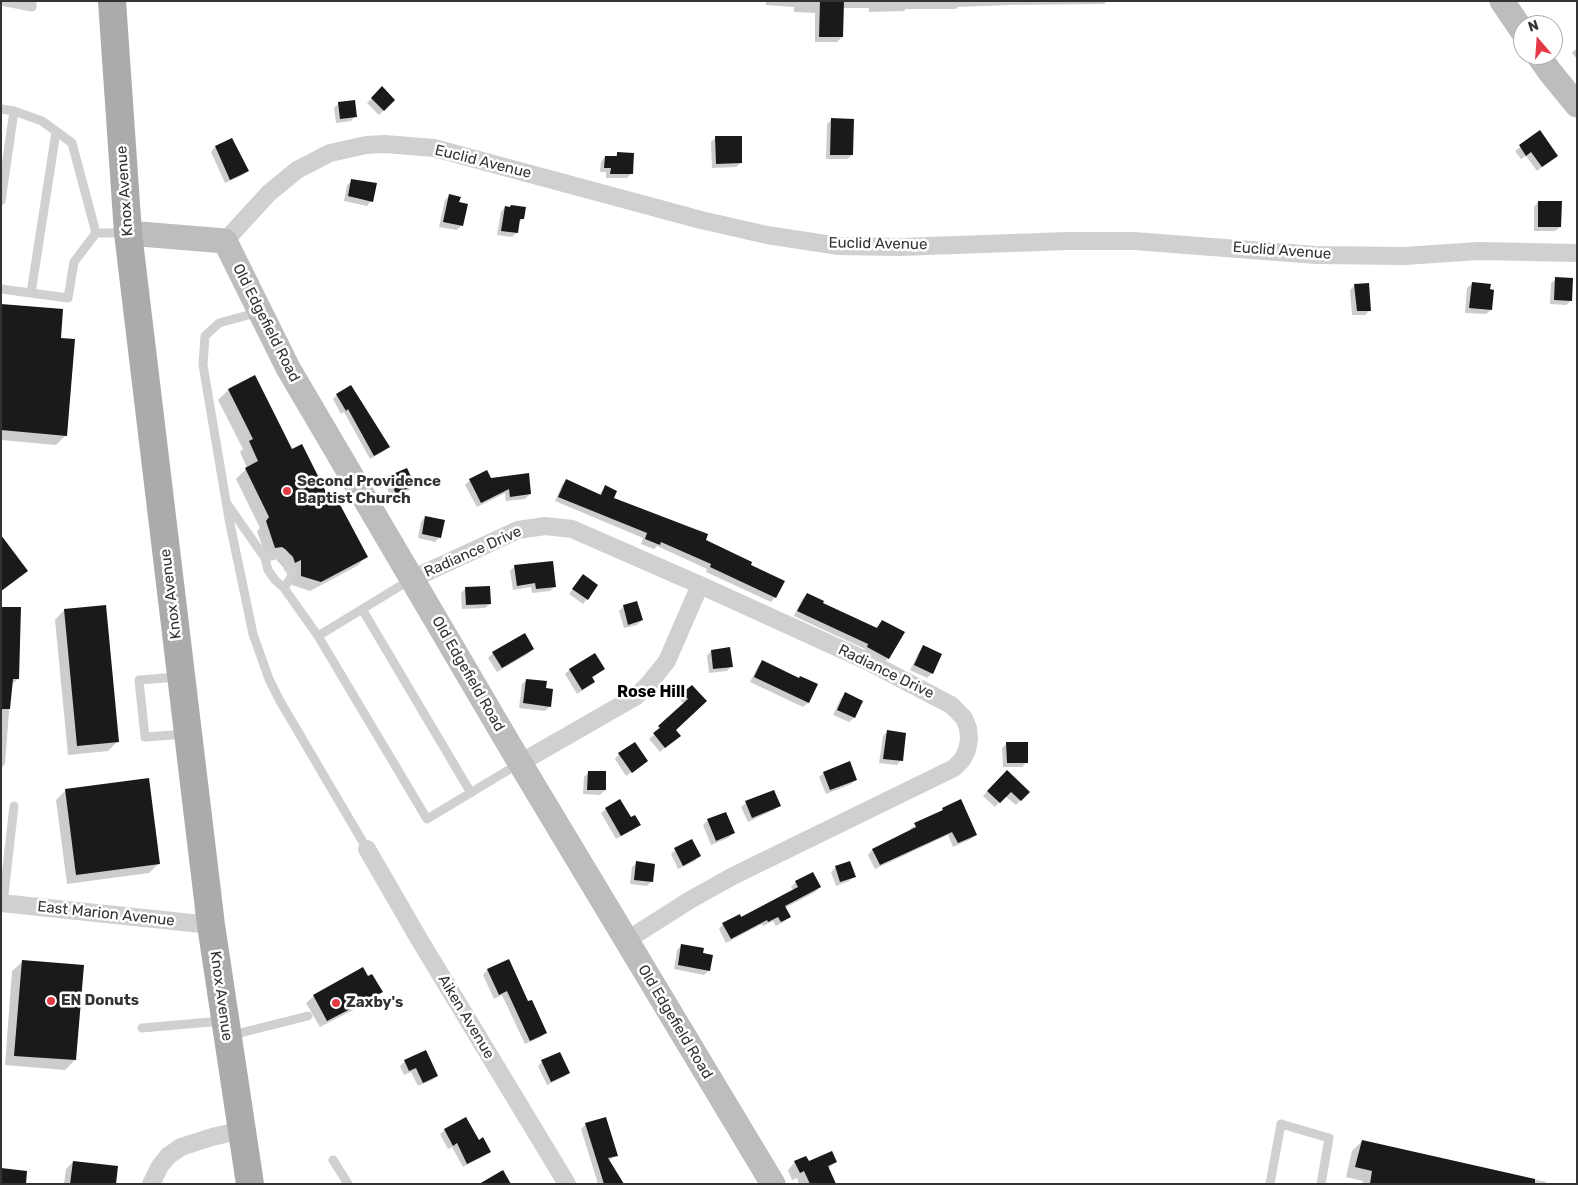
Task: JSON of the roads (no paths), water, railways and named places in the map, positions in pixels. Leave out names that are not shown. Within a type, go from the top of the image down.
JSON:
[{"type":"main road","name":"Knox Avenue","points":[[112,1],[128,233],[211,925],[250,1184]]},
{"type":"street","points":[[1502,1],[1513,17]]},
{"type":"street","points":[[1545,65],[1577,105]]},
{"type":"street","name":"Euclid Avenue","points":[[225,241],[269,193],[298,170],[330,153],[366,145],[385,144],[434,148],[701,220],[767,235],[839,246],[900,247],[1068,241],[1134,241],[1316,255],[1404,256],[1479,251],[1577,253]]},
{"type":"street","points":[[128,233],[225,241]]},
{"type":"street","name":"Old Edgefield Road","points":[[225,241],[288,368],[520,763],[772,1184]]},
{"type":"street","name":"Radiance Drive","points":[[412,579],[518,530],[545,526],[572,529],[867,661],[951,704],[964,718],[968,728],[968,745],[962,760],[954,768],[732,876],[627,940]]},
{"type":"street","points":[[520,763],[635,697],[647,686],[667,661],[700,585]]},
{"type":"street","name":"Aiken Avenue","points":[[367,849],[567,1184]]},
{"type":"street","name":"East Marion Avenue","points":[[2,903],[211,925]]},
{"type":"street","points":[[151,1184],[160,1166],[168,1156],[181,1147],[242,1130]]},
{"type":"lane","points":[[1,2],[32,7],[32,1]]},
{"type":"lane","points":[[1,109],[14,111],[42,121],[72,143],[96,233]]},
{"type":"lane","points":[[1,201],[14,111]]},
{"type":"lane","points":[[31,293],[56,132]]},
{"type":"lane","points":[[96,233],[128,233]]},
{"type":"lane","points":[[1,289],[68,298],[74,262],[96,233]]},
{"type":"lane","points":[[260,312],[219,323],[205,336],[203,365],[226,503],[253,634],[269,679],[280,702],[367,849]]},
{"type":"lane","points":[[226,503],[265,558],[272,575],[284,588],[318,636],[427,820],[520,763]]},
{"type":"lane","points":[[265,558],[281,553],[288,561],[292,576],[284,588]]},
{"type":"lane","points":[[318,636],[412,579]]},
{"type":"lane","points":[[362,609],[471,793]]},
{"type":"lane","points":[[181,676],[139,680],[145,737],[188,733]]},
{"type":"lane","points":[[2,903],[14,806]]},
{"type":"lane","points":[[142,1028],[226,1029],[308,1016]]},
{"type":"lane","points":[[1270,1184],[1281,1124],[1329,1138],[1321,1184]]},
{"type":"lane","points":[[333,1160],[348,1184]]},
{"type":"place","name":"Second Providence Baptist Church","points":[[287,491]]},
{"type":"place","name":"EN Donuts","points":[[51,1001]]},
{"type":"place","name":"Zaxby's","points":[[336,1003]]},
{"type":"district","name":"Rose Hill","points":[[651,692]]}]
